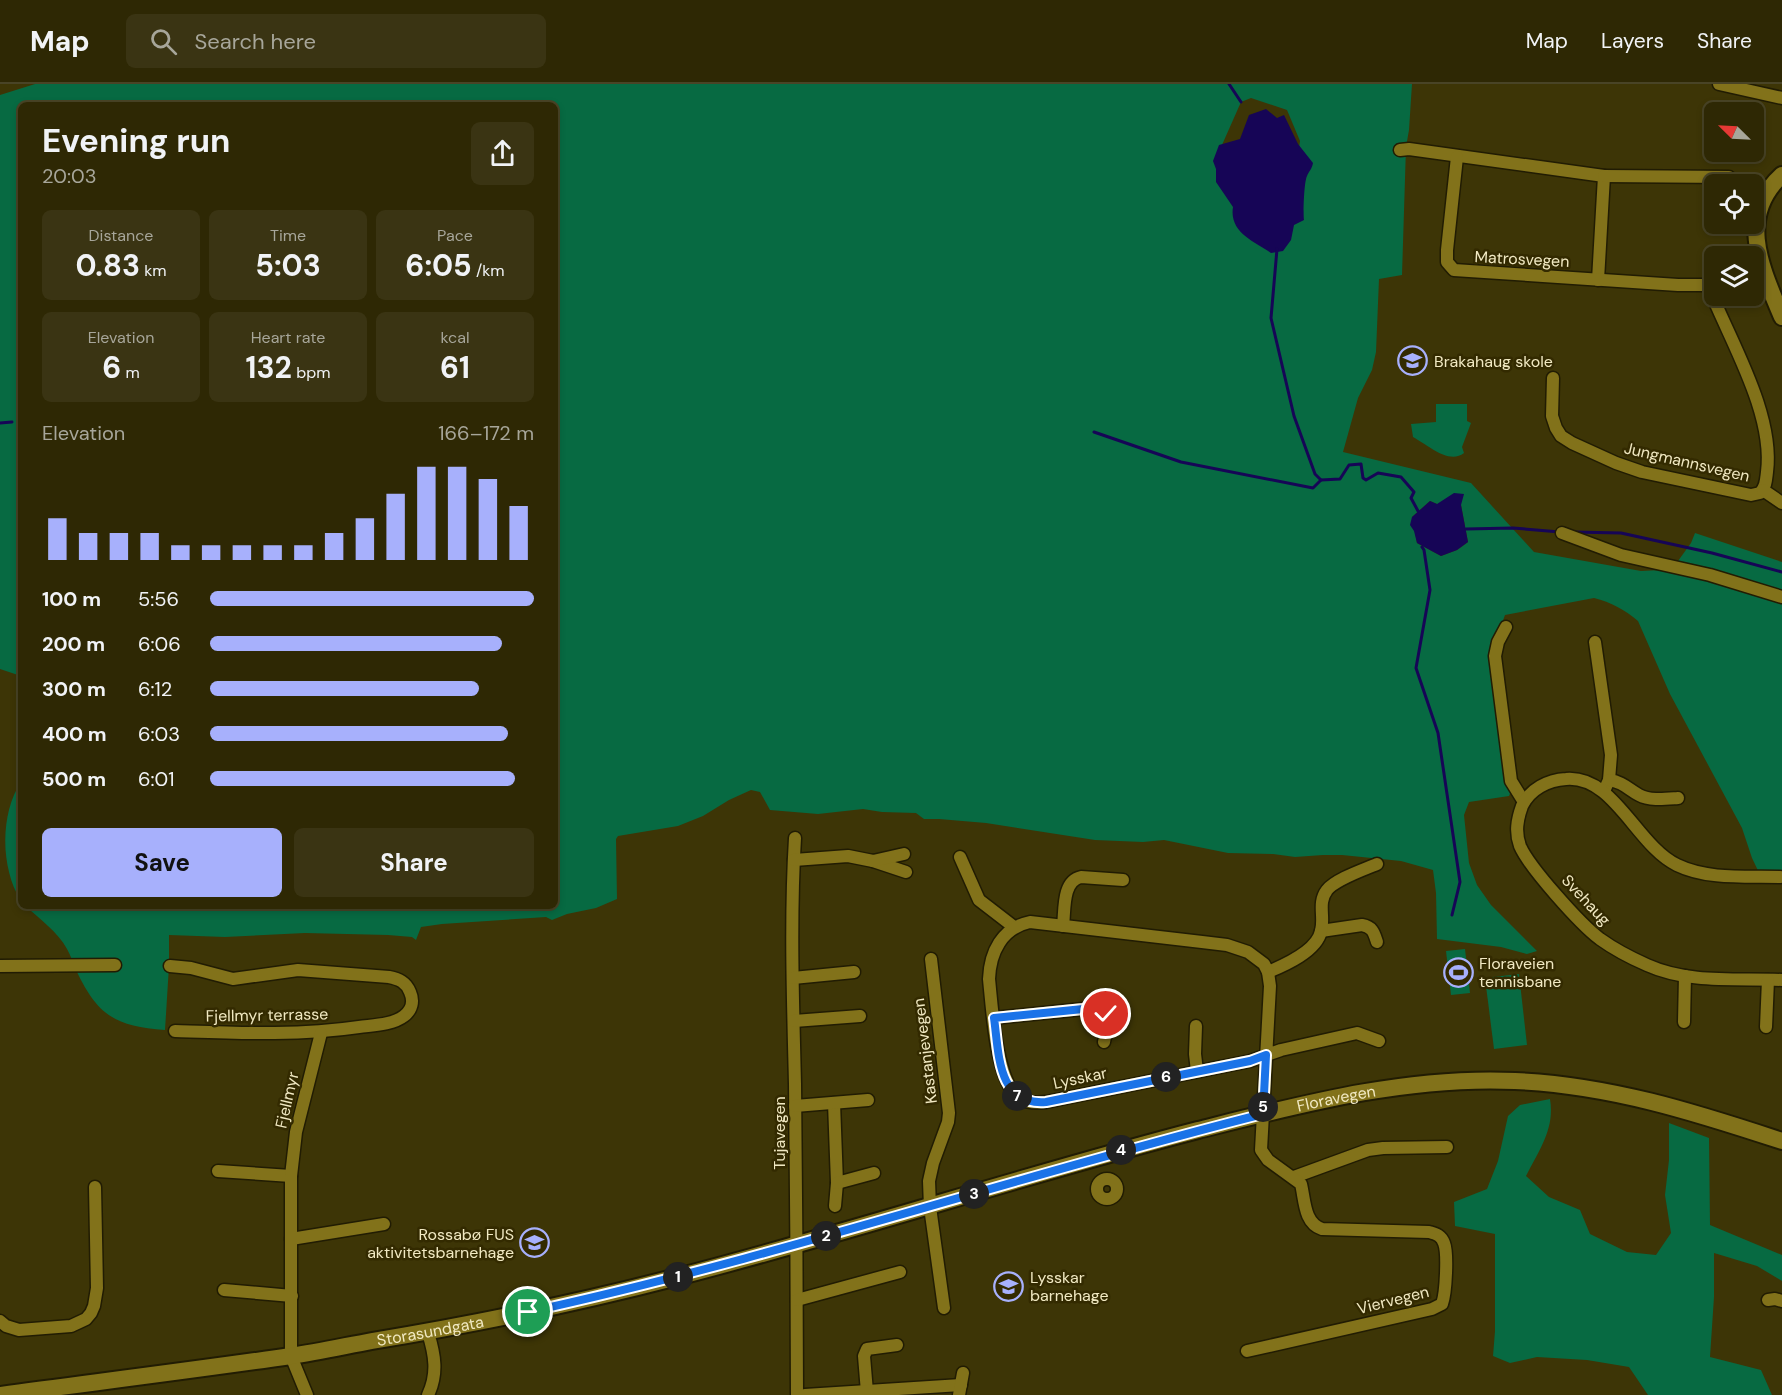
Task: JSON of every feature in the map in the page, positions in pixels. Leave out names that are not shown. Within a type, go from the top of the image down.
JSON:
[{"type":"street","points":[[1719,84],[1782,98]]},
{"type":"street","points":[[1400,150],[1409,149],[1604,176],[1704,177]]},
{"type":"street","name":"Matrosvegen","points":[[1457,157],[1447,250],[1449,267],[1459,272],[1704,286]]},
{"type":"street","points":[[1756,246],[1759,211],[1765,195],[1782,175]]},
{"type":"street","points":[[1598,280],[1604,176]]},
{"type":"street","points":[[1764,282],[1782,317]]},
{"type":"street","name":"Jungmannsvegen","points":[[1553,378],[1552,417],[1561,436],[1572,443],[1616,463],[1642,471],[1751,495],[1760,493],[1763,490],[1769,459],[1760,406],[1717,306]]},
{"type":"street","name":"Jungmannsvegen","points":[[1763,490],[1782,503]]},
{"type":"street","points":[[1562,533],[1621,555],[1710,575],[1782,597]]},
{"type":"street","points":[[1506,627],[1498,642],[1495,656],[1511,781],[1524,802],[1536,788],[1552,781],[1567,779],[1580,779],[1592,784],[1607,785],[1619,781],[1639,795],[1651,799],[1678,798]]},
{"type":"street","points":[[1595,642],[1611,755],[1607,785],[1650,845],[1677,865],[1708,874],[1780,878]]},
{"type":"street","name":"Svehaug","points":[[1524,802],[1518,818],[1517,830],[1520,844],[1527,858],[1584,925],[1600,939],[1650,966],[1685,976],[1782,980]]},
{"type":"street","name":"Tujavegen","points":[[795,838],[793,978],[797,1395]]},
{"type":"street","points":[[873,861],[904,854]]},
{"type":"street","points":[[794,860],[842,856],[873,861],[906,872]]},
{"type":"street","points":[[960,856],[979,900],[1014,927],[1030,922],[1227,945],[1248,952],[1264,964],[1268,972],[1270,987],[1260,1144],[1263,1155],[1275,1166],[1294,1177],[1368,1150],[1447,1147]]},
{"type":"street","points":[[1268,972],[1300,956],[1317,940],[1321,932],[1321,903],[1328,890],[1336,883],[1377,864]]},
{"type":"street","points":[[1063,926],[1068,886],[1075,878],[1123,880]]},
{"type":"street","points":[[1321,932],[1368,926],[1372,929],[1377,942]]},
{"type":"street","name":"Lysskar","points":[[1014,927],[999,943],[993,953],[990,966],[994,1018],[1005,1080],[1014,1094],[1025,1101],[1046,1102],[1250,1061],[1281,1050],[1357,1033],[1379,1041]]},
{"type":"street","name":"Kastanjevegen","points":[[931,959],[949,1113],[946,1131],[930,1172],[930,1207],[944,1308]]},
{"type":"street","points":[[0,966],[115,965]]},
{"type":"street","name":"Fjellmyr terrasse","points":[[170,966],[191,968],[233,979],[298,970],[389,977],[401,980],[409,987],[413,997],[411,1007],[400,1018],[375,1025],[321,1033],[175,1031]]},
{"type":"street","points":[[793,978],[854,972]]},
{"type":"street","points":[[1684,1022],[1685,976]]},
{"type":"street","points":[[1766,1027],[1768,980]]},
{"type":"street","name":"Lysskar","points":[[994,1018],[1093,1008],[1106,1014],[1104,1042]]},
{"type":"street","points":[[794,1022],[860,1016]]},
{"type":"street","points":[[1196,1026],[1197,1071]]},
{"type":"street","name":"Fjellmyr","points":[[291,1356],[291,1176],[296,1132],[321,1033]]},
{"type":"street","name":"Floravegen","points":[[795,1245],[1116,1151],[1263,1114],[1361,1092],[1400,1086],[1515,1081],[1580,1087],[1686,1109],[1782,1142]]},
{"type":"street","points":[[795,1106],[868,1100]]},
{"type":"street","points":[[834,1102],[837,1183],[835,1206]]},
{"type":"street","points":[[218,1171],[291,1176]]},
{"type":"street","points":[[837,1183],[874,1173]]},
{"type":"street","name":"Viervegen","points":[[1247,1351],[1432,1309],[1442,1304],[1446,1294],[1444,1243],[1439,1235],[1429,1232],[1315,1227],[1308,1220],[1301,1184],[1294,1177]]},
{"type":"street","points":[[0,1322],[19,1330],[71,1326],[86,1319],[91,1313],[97,1288],[95,1187]]},
{"type":"street","points":[[291,1239],[384,1224]]},
{"type":"street","name":"Storasundgata","points":[[0,1395],[62,1391],[428,1333],[588,1299],[795,1245]]},
{"type":"street","points":[[797,1300],[900,1272]]},
{"type":"street","points":[[224,1290],[291,1296]]},
{"type":"street","points":[[1768,1300],[1782,1300]]},
{"type":"street","points":[[428,1333],[435,1359],[436,1374],[428,1395]]},
{"type":"street","points":[[867,1392],[864,1356],[867,1349],[897,1345]]},
{"type":"street","points":[[291,1356],[307,1395]]},
{"type":"street","points":[[806,1395],[959,1384]]},
{"type":"green space","points":[[35,84],[1412,84],[1406,147],[1402,275],[1379,279],[1376,352],[1372,370],[1358,398],[1343,452],[1471,483],[1534,552],[1641,571],[1662,570],[1678,561],[1695,533],[1782,562],[1782,884],[1762,879],[1742,828],[1670,694],[1638,621],[1618,607],[1594,598],[1505,615],[1497,637],[1499,684],[1511,727],[1517,776],[1509,796],[1469,802],[1464,815],[1469,863],[1477,885],[1491,905],[1537,951],[1527,954],[1501,947],[1437,939],[1433,870],[1401,861],[1342,855],[1295,857],[1228,853],[1164,840],[1143,842],[1095,840],[986,823],[924,819],[916,813],[863,809],[818,814],[770,810],[760,792],[751,790],[703,816],[678,826],[618,836],[616,839],[617,899],[596,908],[567,914],[552,920],[546,917],[421,927],[416,940],[412,937],[388,935],[305,933],[225,937],[169,935],[165,1030],[133,1025],[110,1016],[92,998],[84,986],[68,952],[54,931],[29,909],[558,909],[558,102],[18,102],[18,675],[0,669],[0,95]],"holes":[[[1251,98],[1287,110],[1300,141],[1297,161],[1218,154],[1241,102]],[[1430,501],[1437,504],[1461,505],[1468,542],[1457,550],[1441,556],[1417,543],[1412,517]]]},
{"type":"green space","points":[[1436,404],[1467,404],[1467,421],[1471,423],[1462,447],[1464,453],[1458,456],[1445,455],[1413,437],[1411,424],[1436,422]]},
{"type":"green space","points":[[18,788],[18,895],[9,873],[5,841],[9,809]]},
{"type":"green space","name":"Floraveien tennisbane","points":[[1465,949],[1470,993],[1451,995],[1446,951]]},
{"type":"green space","points":[[1519,974],[1527,1045],[1494,1049],[1485,978]]},
{"type":"green space","points":[[1550,1099],[1548,1130],[1526,1176],[1549,1197],[1580,1210],[1590,1234],[1627,1252],[1656,1255],[1671,1233],[1665,1195],[1669,1160],[1669,1123],[1709,1138],[1710,1225],[1782,1255],[1782,1281],[1757,1266],[1714,1253],[1710,1357],[1761,1370],[1772,1395],[1648,1395],[1629,1367],[1587,1360],[1537,1357],[1510,1363],[1493,1356],[1495,1234],[1455,1226],[1454,1202],[1487,1189],[1498,1161],[1508,1116],[1520,1105]]},
{"type":"shaded area","points":[[1266,109],[1277,118],[1284,115],[1298,144],[1313,163],[1305,185],[1304,220],[1294,225],[1291,240],[1283,251],[1271,253],[1244,235],[1235,223],[1233,207],[1216,182],[1216,169],[1213,161],[1219,145],[1240,139],[1249,115]]},
{"type":"shaded area","points":[[1454,493],[1464,494],[1461,505],[1468,542],[1457,550],[1441,556],[1417,543],[1410,525],[1412,517],[1430,501],[1437,504]]},
{"type":"waterway","points":[[1229,84],[1241,102]]},
{"type":"waterway","points":[[1277,249],[1271,318],[1294,416],[1315,474],[1321,480],[1340,479],[1349,465],[1361,464],[1363,478],[1366,480],[1378,473],[1401,477],[1414,492],[1411,498],[1418,511]]},
{"type":"waterway","points":[[0,423],[12,422]]},
{"type":"waterway","points":[[1094,432],[1181,462],[1313,488],[1321,480]]},
{"type":"waterway","points":[[1466,529],[1513,528],[1560,532]]},
{"type":"waterway","points":[[1573,532],[1621,533],[1712,553],[1782,572]]},
{"type":"waterway","points":[[1422,547],[1430,590],[1416,668],[1438,733],[1460,882],[1452,915]]},
{"type":"place","name":"Brakahaug skole","points":[[1413,361]]},
{"type":"place","name":"Floraveien tennisbane","points":[[1458,972]]},
{"type":"place","name":"Rossabø FUS aktivitetsbarnehage","points":[[535,1243]]},
{"type":"place","name":"Lysskar barnehage","points":[[1009,1286]]},
{"type":"route","points":[[528,1312],[679,1277],[903,1215],[1116,1151],[1263,1114],[1266,1055],[1250,1061],[1046,1102],[1025,1101],[1009,1088],[1002,1070],[994,1018],[1093,1008],[1106,1014]]}]
